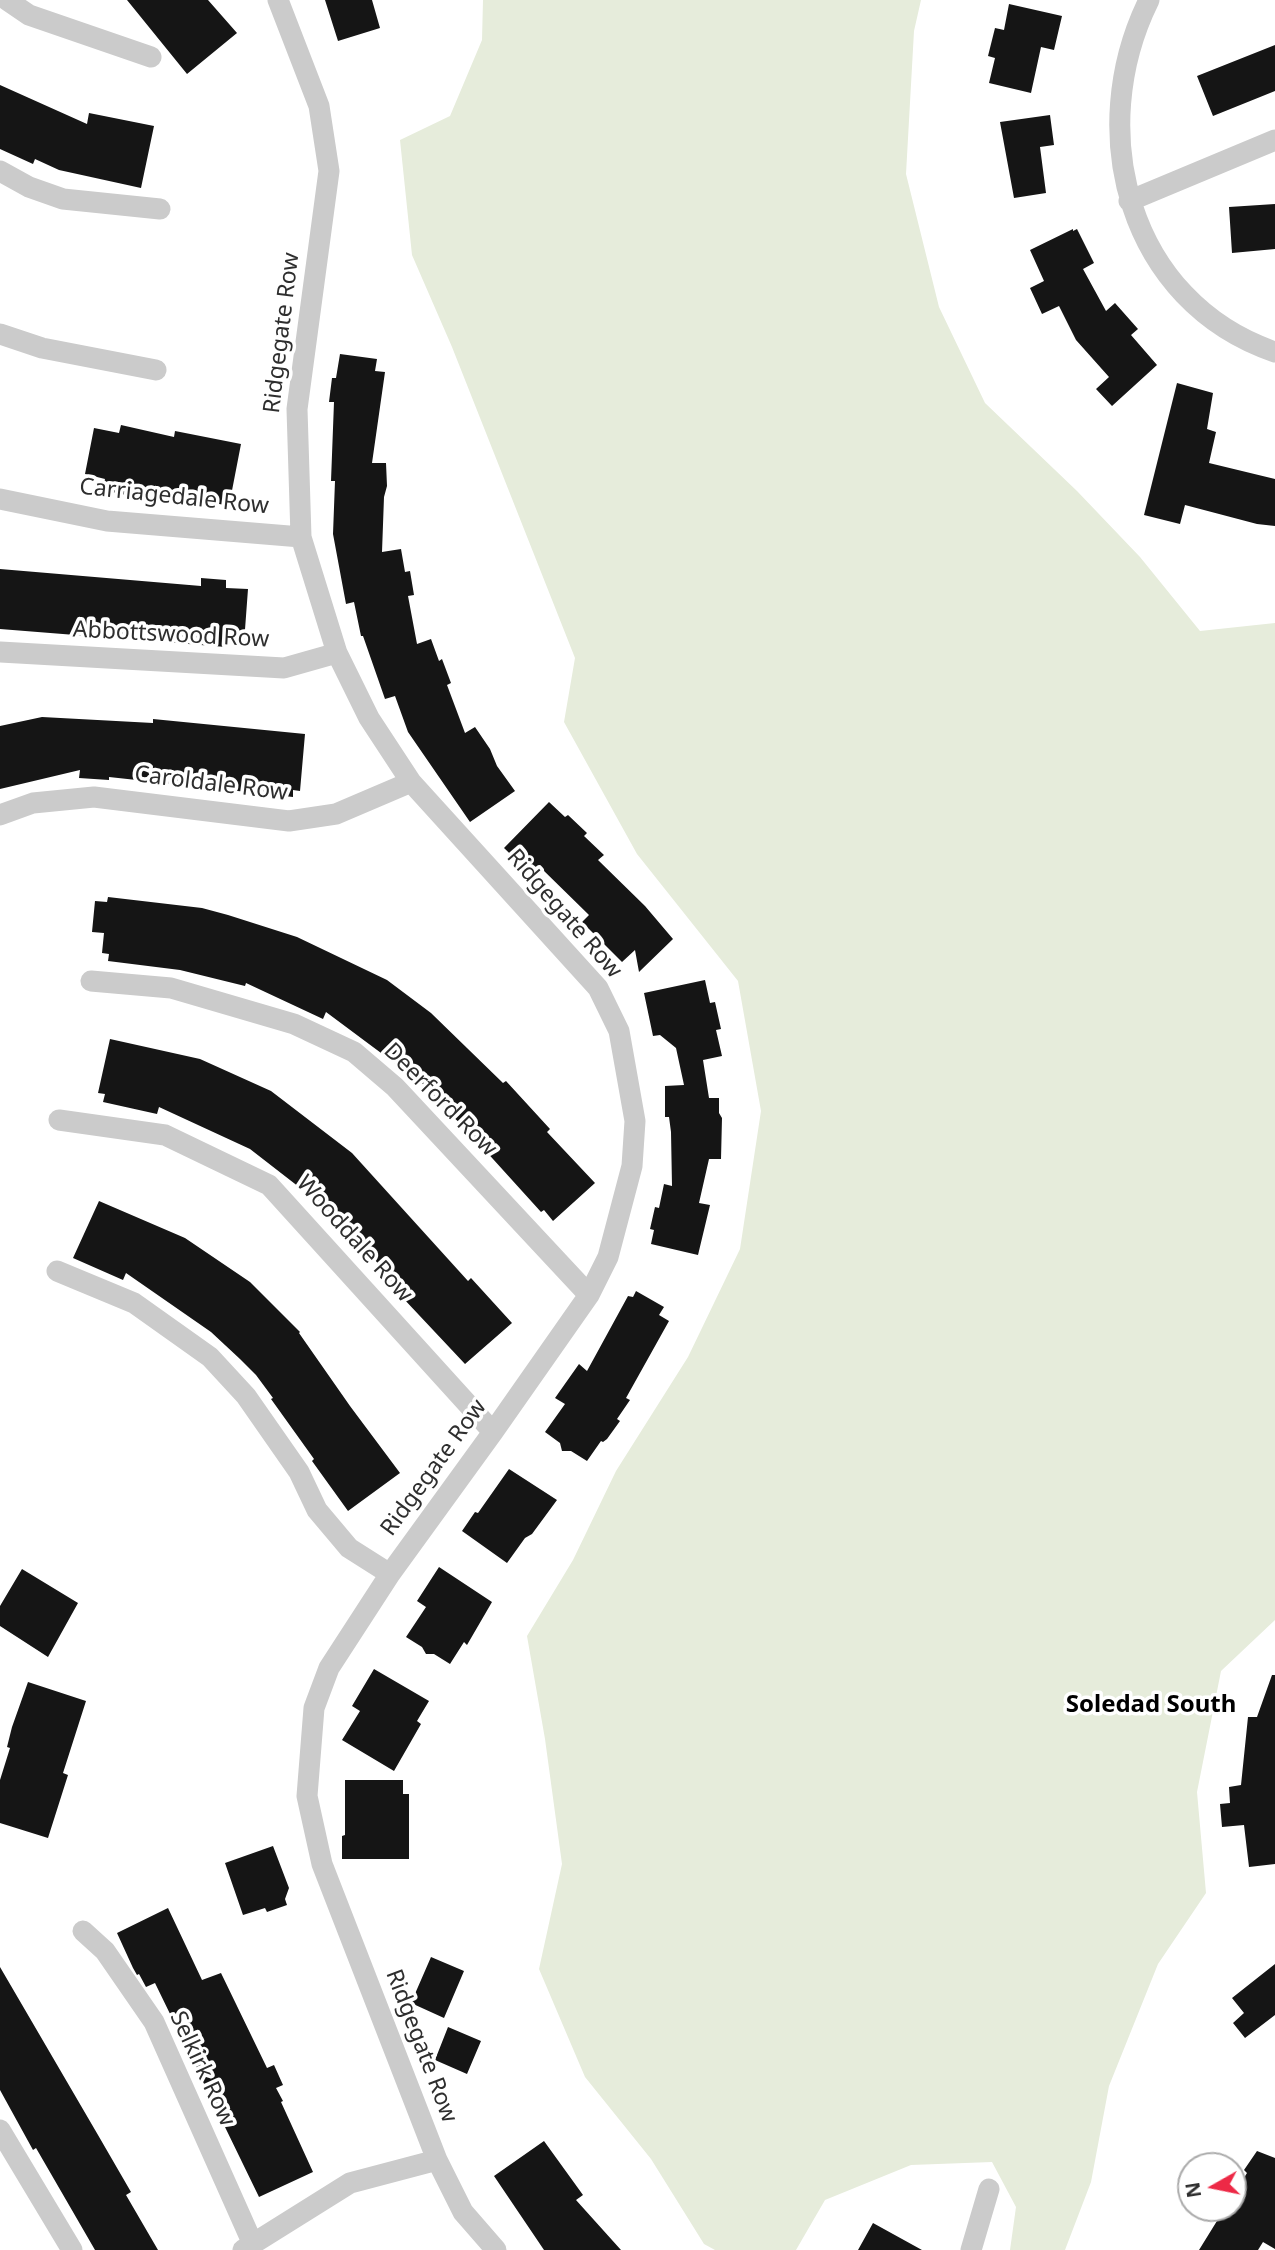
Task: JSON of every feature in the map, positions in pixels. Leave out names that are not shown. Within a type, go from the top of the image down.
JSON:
[{"type":"street","points":[[7,0],[29,15],[151,57]]},
{"type":"street","name":"Ridgegate Row","points":[[278,0],[319,106],[329,171],[297,409],[301,537],[337,653],[369,718],[411,782],[598,988],[619,1031],[635,1121],[632,1166],[608,1257],[589,1295],[390,1574],[329,1668],[314,1708],[307,1796],[322,1864],[438,2160],[463,2212],[496,2250]]},
{"type":"street","points":[[1149,0],[1130,46],[1119,107],[1119,139],[1129,201],[1155,255],[1172,279],[1193,301],[1241,337],[1275,352]]},
{"type":"street","points":[[1129,201],[1275,140]]},
{"type":"street","points":[[0,171],[29,187],[63,199],[160,209]]},
{"type":"street","points":[[0,334],[42,348],[156,370]]},
{"type":"street","name":"Carriagedale Row","points":[[0,499],[107,521],[301,537]]},
{"type":"street","name":"Abbottswood Row","points":[[0,652],[284,668],[337,653]]},
{"type":"street","name":"Caroldale Row","points":[[0,815],[33,803],[94,797],[289,821],[336,814],[411,782]]},
{"type":"street","name":"Deerford Row","points":[[90,981],[171,988],[294,1024],[354,1052],[395,1087],[589,1295]]},
{"type":"street","name":"Wooddale Row","points":[[59,1120],[165,1135],[269,1185],[493,1432]]},
{"type":"street","points":[[57,1271],[134,1303],[210,1357],[246,1396],[299,1472],[317,1510],[349,1548],[390,1574]]},
{"type":"street","name":"Selkirk Row","points":[[83,1931],[104,1951],[154,2022],[248,2246]]},
{"type":"street","points":[[0,2130],[72,2250]]},
{"type":"street","points":[[248,2246],[350,2183],[438,2160]]},
{"type":"street","points":[[971,2250],[989,2189]]},
{"type":"green space","points":[[483,0],[921,0],[914,31],[906,174],[939,307],[985,403],[1077,491],[1140,557],[1200,631],[1275,623],[1275,1620],[1221,1671],[1197,1792],[1206,1893],[1158,1964],[1109,2086],[1091,2182],[1065,2250],[1010,2250],[1016,2207],[992,2162],[911,2165],[825,2200],[796,2250],[715,2250],[704,2244],[651,2159],[585,2077],[539,1969],[562,1864],[545,1739],[527,1636],[573,1560],[616,1471],[688,1357],[740,1249],[761,1111],[738,981],[637,854],[564,722],[575,658],[452,347],[412,255],[400,140],[450,116],[482,40]]},
{"type":"building","points":[[127,0],[208,0],[237,33],[187,74]]},
{"type":"building","points":[[325,0],[372,0],[380,28],[338,41]]},
{"type":"building","points":[[1009,4],[1062,16],[1054,50],[1041,47],[1031,93],[989,83],[995,58],[988,56],[995,28],[1004,30]]},
{"type":"building","points":[[1275,45],[1275,91],[1213,116],[1197,76]]},
{"type":"building","points":[[0,85],[87,124],[89,113],[154,126],[141,188],[59,170],[35,159],[33,164],[0,149]]},
{"type":"building","points":[[1050,115],[1054,145],[1040,147],[1046,193],[1014,198],[1000,122]]},
{"type":"building","points":[[1275,204],[1275,249],[1232,253],[1229,207]]},
{"type":"building","points":[[1077,229],[1094,263],[1083,269],[1106,311],[1115,303],[1138,329],[1131,335],[1157,365],[1112,406],[1096,389],[1109,377],[1076,340],[1059,306],[1042,314],[1030,288],[1044,281],[1030,250]]},
{"type":"building","points":[[340,354],[377,359],[375,371],[385,372],[372,463],[386,463],[382,552],[401,549],[405,572],[410,571],[414,595],[408,596],[417,644],[431,639],[451,683],[447,685],[465,733],[475,727],[515,791],[470,822],[408,732],[395,696],[385,699],[361,636],[354,602],[346,604],[333,534],[335,481],[331,481],[334,402],[329,402],[332,378],[336,378]]},
{"type":"building","points":[[1177,383],[1213,393],[1207,429],[1216,432],[1209,463],[1275,479],[1275,526],[1257,524],[1185,505],[1180,524],[1144,515]]},
{"type":"building","points":[[121,425],[174,437],[175,431],[241,444],[229,506],[147,489],[145,496],[102,490],[105,479],[85,474],[94,428],[119,433]]},
{"type":"building","points":[[0,569],[201,586],[201,578],[226,580],[226,588],[248,589],[244,643],[229,642],[226,647],[0,629]]},
{"type":"building","points":[[42,717],[153,723],[153,719],[305,734],[300,791],[293,790],[293,797],[109,777],[109,780],[79,778],[80,770],[0,789],[0,726]]},
{"type":"building","points":[[549,802],[587,833],[584,836],[604,855],[598,860],[645,906],[673,939],[639,972],[635,950],[622,962],[582,922],[589,915],[541,868],[533,876],[504,848]]},
{"type":"building","points":[[108,897],[202,908],[228,915],[297,937],[387,980],[431,1013],[503,1083],[506,1081],[550,1129],[547,1132],[595,1183],[553,1221],[544,1210],[541,1212],[464,1127],[422,1088],[424,1085],[326,1012],[323,1019],[246,983],[245,986],[180,970],[108,961],[109,954],[102,953],[104,933],[92,932],[95,901],[107,902]]},
{"type":"building","points":[[705,980],[710,1003],[715,1002],[721,1029],[716,1030],[722,1056],[703,1060],[709,1098],[719,1098],[719,1113],[722,1118],[721,1159],[709,1159],[699,1203],[710,1205],[698,1255],[651,1244],[654,1230],[650,1229],[655,1207],[659,1208],[664,1184],[672,1186],[671,1132],[669,1117],[665,1117],[665,1086],[684,1085],[676,1048],[660,1035],[653,1036],[644,993]]},
{"type":"building","points":[[110,1039],[200,1059],[271,1091],[352,1153],[468,1281],[471,1278],[512,1323],[465,1364],[387,1281],[389,1278],[382,1268],[346,1227],[343,1230],[308,1194],[250,1149],[159,1107],[157,1114],[103,1102],[105,1094],[98,1093]]},
{"type":"building","points":[[99,1201],[185,1238],[250,1282],[300,1332],[400,1473],[348,1511],[256,1375],[211,1332],[126,1273],[123,1280],[73,1258]]},
{"type":"building","points":[[636,1291],[664,1307],[659,1315],[669,1321],[626,1398],[630,1400],[617,1419],[620,1421],[587,1461],[571,1451],[562,1451],[560,1443],[545,1432],[565,1404],[555,1398],[579,1364],[587,1371],[628,1296],[633,1297]]},
{"type":"building","points":[[509,1469],[557,1500],[507,1563],[462,1531]]},
{"type":"building","points":[[439,1567],[492,1602],[467,1645],[464,1642],[450,1664],[434,1654],[426,1654],[422,1647],[406,1637],[426,1607],[417,1601]]},
{"type":"building","points":[[22,1569],[78,1603],[48,1657],[0,1626],[0,1606]]},
{"type":"building","points":[[374,1669],[429,1701],[417,1721],[421,1724],[394,1771],[342,1740],[360,1711],[352,1706]]},
{"type":"building","points":[[1272,1675],[1275,1675],[1275,1864],[1249,1867],[1244,1825],[1222,1827],[1220,1804],[1230,1803],[1229,1787],[1241,1785],[1248,1717],[1257,1717]]},
{"type":"building","points":[[28,1682],[86,1701],[63,1773],[68,1775],[48,1838],[0,1823],[0,1780],[10,1748],[7,1747],[12,1727]]},
{"type":"building","points":[[345,1780],[403,1780],[403,1794],[409,1794],[409,1859],[342,1859]]},
{"type":"building","points":[[273,1846],[289,1888],[285,1899],[287,1905],[267,1912],[265,1908],[243,1915],[225,1863]]},
{"type":"building","points":[[168,1908],[202,1980],[221,1973],[267,2068],[274,2065],[283,2085],[276,2088],[283,2101],[281,2102],[313,2172],[259,2197],[155,1983],[146,1987],[133,1968],[117,1933]]},
{"type":"building","points":[[431,1957],[464,1971],[444,2018],[411,2003]]},
{"type":"building","points":[[1275,1964],[1275,2015],[1245,2038],[1233,2023],[1244,2013],[1232,1998]]},
{"type":"building","points":[[0,1967],[131,2192],[126,2195],[158,2250],[95,2250],[36,2148],[33,2150],[0,2090]]},
{"type":"building","points":[[448,2027],[481,2041],[467,2074],[435,2060]]},
{"type":"building","points":[[544,2141],[583,2195],[576,2200],[621,2250],[544,2250],[494,2176]]},
{"type":"building","points":[[1257,2151],[1275,2158],[1275,2249],[1263,2242],[1258,2250],[1199,2250],[1216,2222],[1247,2222],[1247,2166]]},
{"type":"building","points":[[873,2223],[922,2250],[858,2250]]},
{"type":"district","name":"Soledad South","points":[[1151,1705]]}]
